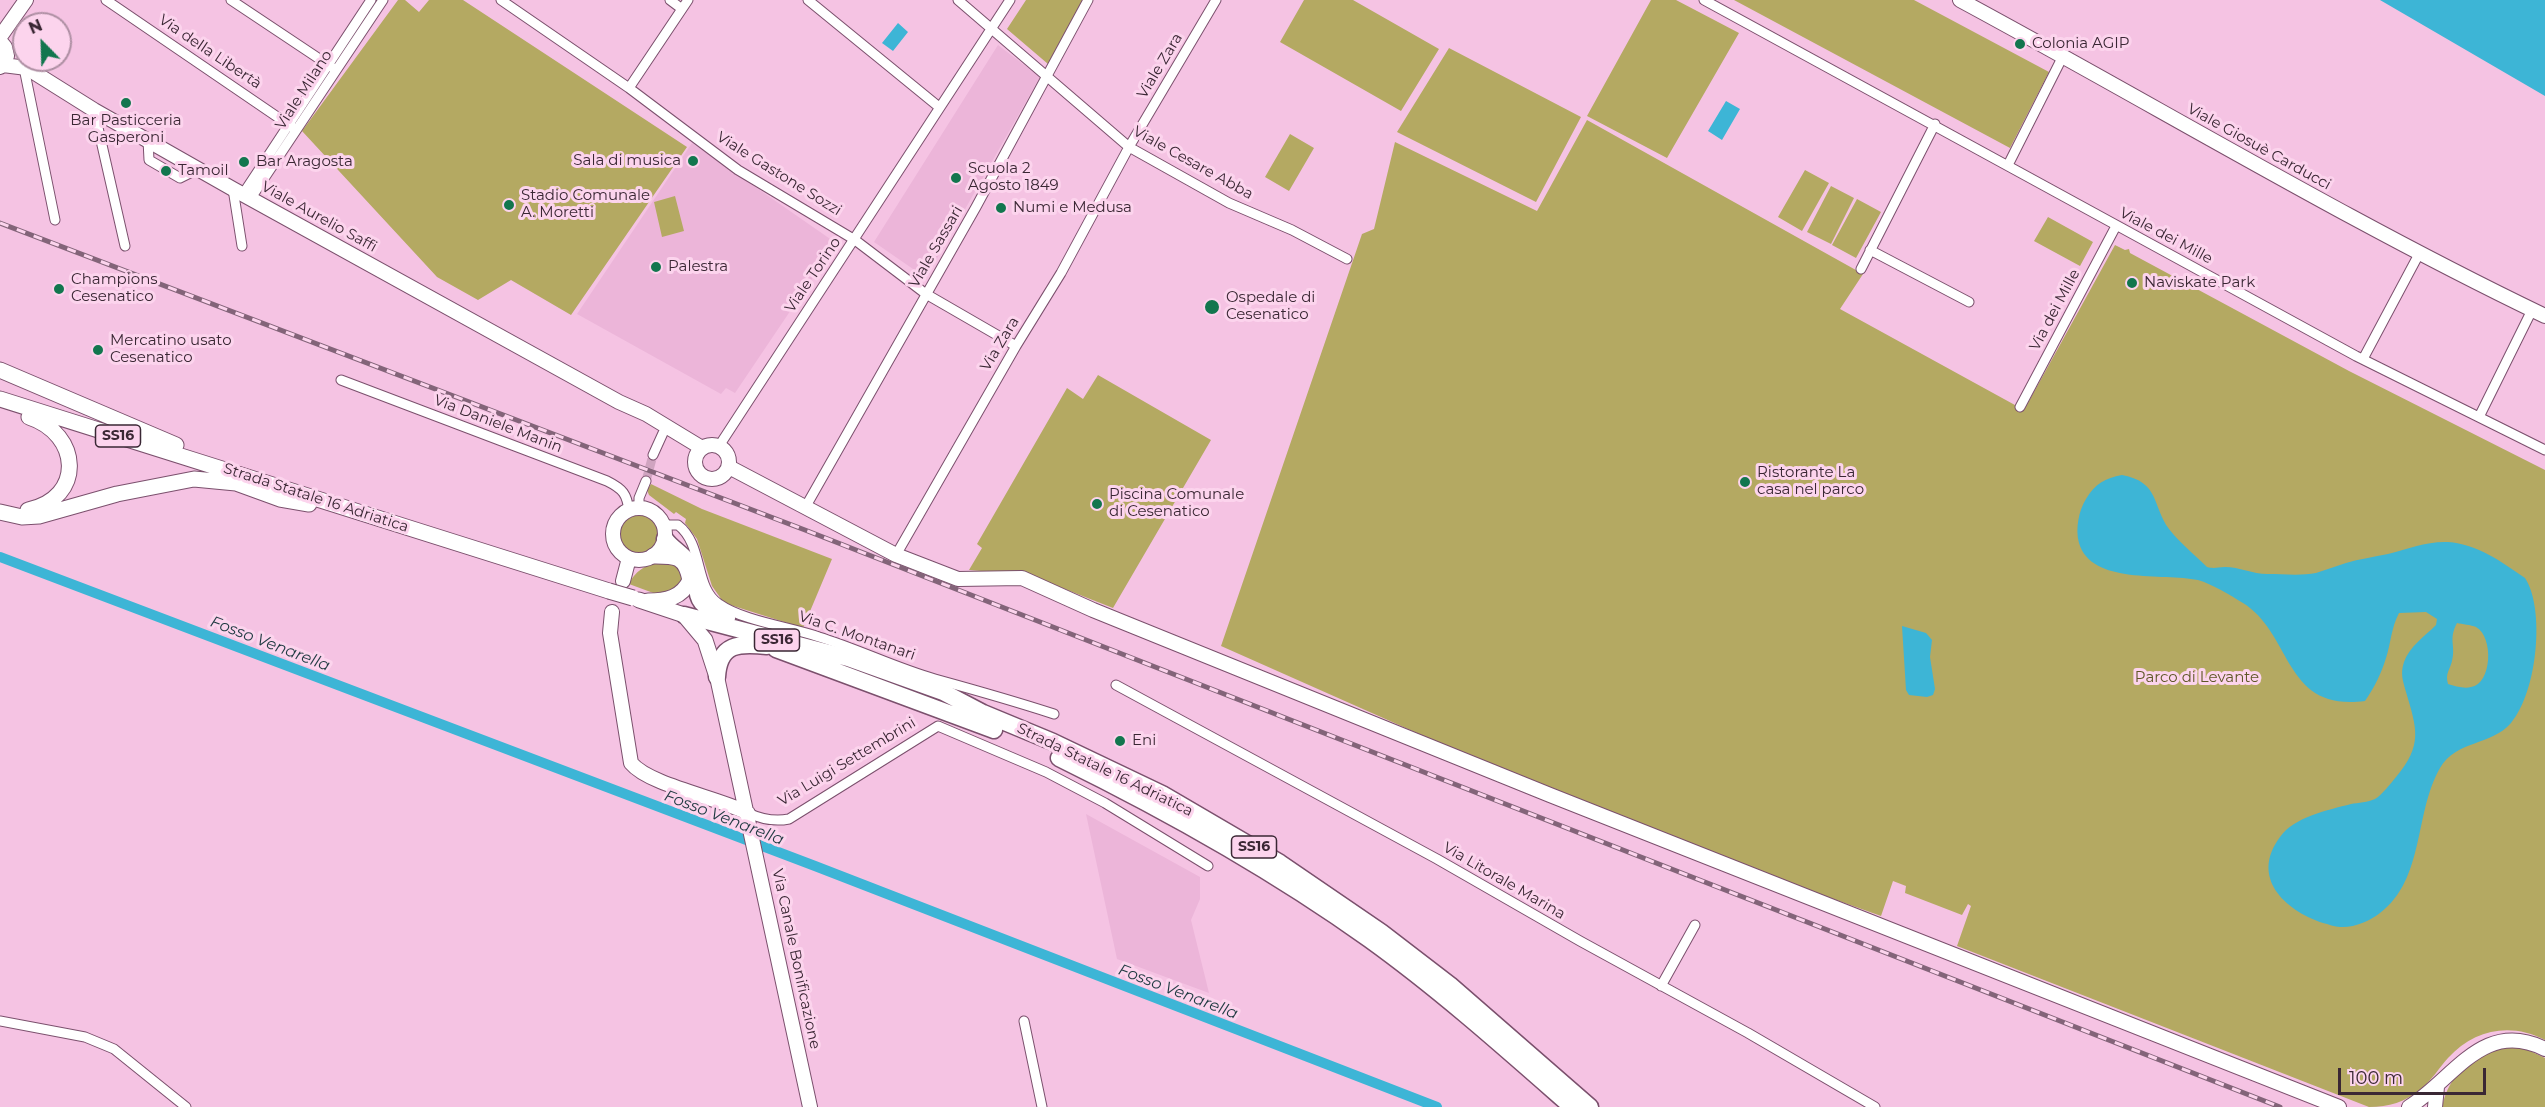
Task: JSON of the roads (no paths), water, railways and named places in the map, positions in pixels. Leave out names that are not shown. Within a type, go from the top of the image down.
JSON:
[{"type":"highway","points":[[664,532],[689,564],[698,598],[704,606],[774,643]]},
{"type":"highway","name":"Strada Statale 16 Adriatica","points":[[684,615],[774,643],[981,724],[1050,753],[1156,806],[1268,871],[1369,939],[1439,993],[1572,1107]]},
{"type":"highway","points":[[717,677],[718,662],[735,646],[774,643]]},
{"type":"highway","name":"Strada Statale 16 Adriatica","points":[[774,643],[848,658],[943,692],[983,713],[1053,742],[1172,799],[1280,863],[1381,932],[1450,985],[1590,1107]]},
{"type":"main road","points":[[0,370],[236,473]]},
{"type":"main road","name":"Strada Statale 16 Adriatica","points":[[0,399],[684,615]]},
{"type":"main road","points":[[0,408],[38,420],[52,428],[62,439],[69,455],[65,485],[59,494],[42,506],[14,512],[0,512],[22,517],[39,516],[117,494],[194,480],[236,483],[296,502],[336,504]]},
{"type":"main road","points":[[636,599],[659,601],[674,597],[681,593],[690,580],[684,563],[676,557],[653,556]]},
{"type":"main road","points":[[684,615],[705,640],[717,677]]},
{"type":"street","points":[[2,52],[26,0]]},
{"type":"street","name":"Via della Libertà","points":[[106,0],[293,127]]},
{"type":"street","points":[[231,0],[332,68]]},
{"type":"street","name":"Viale Milano","points":[[332,68],[371,0]]},
{"type":"street","name":"Viale Milano","points":[[243,194],[383,0]]},
{"type":"street","name":"Viale Gastone Sozzi","points":[[501,0],[629,88],[738,170],[855,240],[926,294],[1016,346]]},
{"type":"street","points":[[670,0],[682,9]]},
{"type":"street","points":[[629,88],[688,0]]},
{"type":"street","points":[[808,0],[939,107]]},
{"type":"street","name":"Viale Cesare Abba","points":[[958,0],[1047,74],[1129,147],[1229,203],[1347,259]]},
{"type":"street","name":"Viale Torino","points":[[719,446],[1010,0]]},
{"type":"street","name":"Viale Sassari","points":[[806,506],[976,207],[1088,0]]},
{"type":"street","name":"Viale Zara","points":[[1129,147],[1216,0]]},
{"type":"street","name":"Viale dei Mille","points":[[1704,0],[1935,124],[2116,226],[2363,360],[2545,450]]},
{"type":"street","name":"Viale Giosuè Carducci","points":[[1960,0],[2419,254],[2545,316]]},
{"type":"street","points":[[2008,165],[2064,56]]},
{"type":"street","points":[[27,72],[54,220]]},
{"type":"street","name":"Viale Aurelio Saffi","points":[[32,72],[198,169],[619,402],[646,414],[699,451]]},
{"type":"street","points":[[94,110],[125,246]]},
{"type":"street","points":[[1861,269],[1935,124]]},
{"type":"street","name":"Via Zara","points":[[896,555],[1016,346],[1061,273],[1129,147]]},
{"type":"street","points":[[242,246],[243,194]]},
{"type":"street","name":"Via dei Mille","points":[[2020,408],[2116,226]]},
{"type":"street","points":[[1870,250],[1969,302]]},
{"type":"street","points":[[2363,360],[2419,254]]},
{"type":"street","points":[[2479,417],[2532,310]]},
{"type":"street","name":"Via Daniele Manin","points":[[341,380],[607,481],[619,487],[627,495],[634,510]]},
{"type":"street","name":"Viale Aurelio Saffi","points":[[619,402],[663,433],[699,451]]},
{"type":"street","points":[[653,455],[663,433]]},
{"type":"street","points":[[713,444],[719,446],[727,452],[729,467],[723,476],[708,479],[697,470],[699,451],[713,444]]},
{"type":"street","points":[[729,467],[896,555],[958,579],[1022,578],[1093,610],[1550,795],[2339,1107]]},
{"type":"street","points":[[634,510],[654,513],[664,532],[658,552],[641,560],[629,558],[618,549],[614,535],[618,520],[634,510],[646,481]]},
{"type":"street","name":"Via C. Montanari","points":[[664,532],[678,525],[688,535],[710,596],[726,609],[819,637],[936,679],[1054,714]]},
{"type":"street","points":[[623,581],[629,558]]},
{"type":"street","name":"Via Luigi Settembrini","points":[[612,612],[610,633],[631,763],[637,770],[731,804],[748,816],[779,821],[789,819],[938,726],[1046,772],[1105,803],[1208,866]]},
{"type":"street","name":"Via Canale Bonificazione","points":[[717,677],[810,1107]]},
{"type":"street","name":"Via Litorale Marina","points":[[1116,686],[1437,859],[1748,1033],[1875,1107]]},
{"type":"street","points":[[1661,986],[1695,925]]},
{"type":"street","points":[[0,1020],[85,1037],[114,1049],[186,1107]]},
{"type":"street","points":[[1024,1021],[1042,1107]]},
{"type":"street","points":[[2409,1107],[2437,1087],[2458,1064],[2474,1052],[2488,1046],[2501,1042],[2524,1042],[2545,1049]]},
{"type":"street","points":[[2435,1107],[2437,1087]]},
{"type":"water","points":[[2380,0],[2545,0],[2545,96]]},
{"type":"water","points":[[898,23],[908,32],[893,51],[882,43]]},
{"type":"water","points":[[1726,101],[1740,109],[1722,140],[1708,131]]},
{"type":"water","points":[[2116,476],[2134,478],[2149,489],[2169,529],[2207,567],[2230,567],[2262,574],[2310,574],[2418,546],[2448,542],[2479,550],[2525,578],[2535,609],[2536,650],[2533,671],[2520,709],[2511,723],[2503,730],[2455,752],[2440,768],[2426,805],[2412,864],[2405,882],[2394,899],[2372,919],[2356,925],[2336,927],[2309,917],[2284,901],[2270,878],[2269,865],[2272,852],[2280,837],[2294,824],[2322,812],[2375,799],[2405,766],[2414,746],[2415,727],[2402,670],[2410,651],[2436,625],[2437,619],[2426,612],[2399,613],[2382,670],[2365,701],[2338,701],[2318,695],[2292,668],[2272,633],[2259,617],[2243,603],[2198,580],[2130,575],[2098,566],[2086,556],[2078,538],[2078,520],[2081,509],[2089,494],[2097,486]],"holes":[[[2457,623],[2476,627],[2482,632],[2488,650],[2487,669],[2483,678],[2478,684],[2468,688],[2448,684],[2447,680],[2453,655],[2453,634]]]},
{"type":"water","points":[[1902,626],[1926,633],[1932,640],[1930,657],[1935,689],[1933,695],[1927,697],[1909,695],[1906,690]]},
{"type":"waterway","name":"Fosso Venarella","points":[[0,557],[815,866],[1437,1107]]},
{"type":"tunnel","points":[[646,481],[653,455]]},
{"type":"railway","points":[[0,223],[805,530],[2280,1107]]},
{"type":"place","name":"Colonia AGIP","points":[[2020,44]]},
{"type":"place","name":"Bar Pasticceria Gasperoni","points":[[126,103]]},
{"type":"place","name":"Sala di musica","points":[[693,161]]},
{"type":"place","name":"Bar Aragosta","points":[[244,162]]},
{"type":"place","name":"Tamoil","points":[[166,171]]},
{"type":"place","name":"Scuola 2 Agosto 1849","points":[[956,178]]},
{"type":"place","name":"Stadio Comunale A. Moretti","points":[[509,205]]},
{"type":"place","name":"Numi e Medusa","points":[[1001,208]]},
{"type":"place","name":"Palestra","points":[[656,267]]},
{"type":"place","name":"Naviskate Park","points":[[2132,283]]},
{"type":"place","name":"Champions Cesenatico","points":[[59,289]]},
{"type":"place","name":"Ospedale di Cesenatico","points":[[1212,307]]},
{"type":"place","name":"Mercatino usato Cesenatico","points":[[98,350]]},
{"type":"place","name":"Ristorante La casa nel parco","points":[[1745,482]]},
{"type":"place","name":"Piscina Comunale di Cesenatico","points":[[1097,504]]},
{"type":"place","name":"Eni","points":[[1120,741]]},
{"type":"park label","name":"Parco di Levante","points":[[2197,678]]}]
